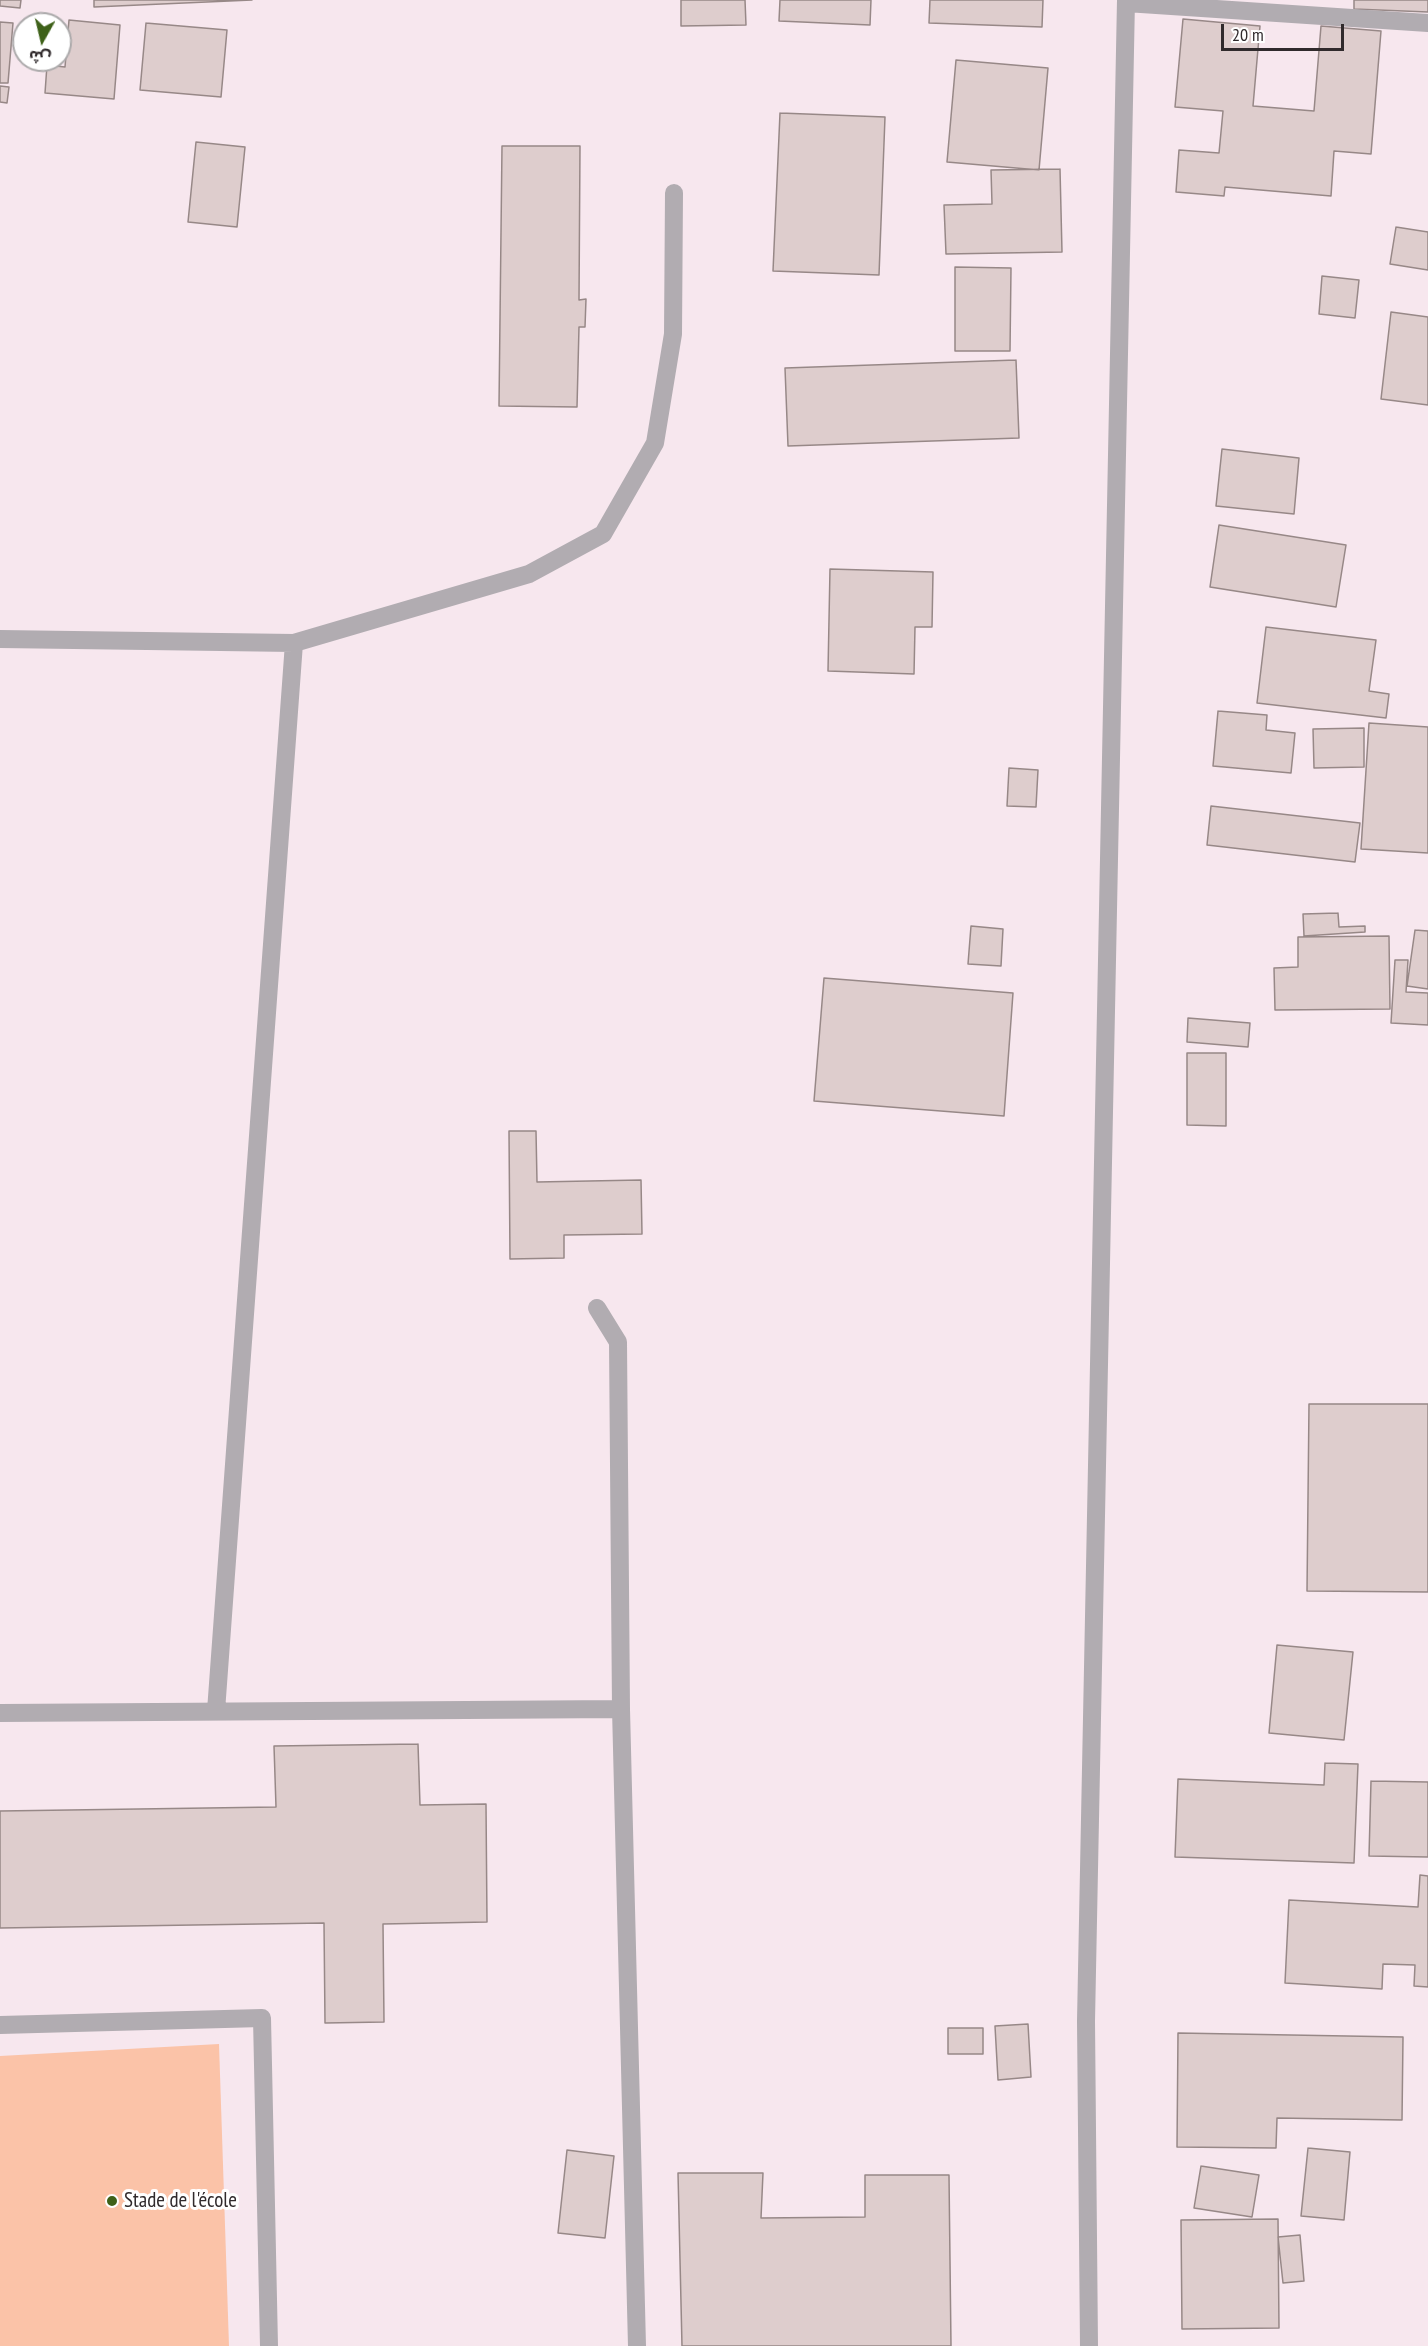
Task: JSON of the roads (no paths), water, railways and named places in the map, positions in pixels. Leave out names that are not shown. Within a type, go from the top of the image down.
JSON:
[{"type":"street","points":[[1089,2346],[1087,2009],[1126,1],[1428,24]]},
{"type":"street","points":[[0,639],[294,643],[529,574],[603,534],[655,443],[673,334],[674,193]]},
{"type":"street","points":[[216,1711],[294,643]]},
{"type":"street","points":[[597,1308],[618,1342],[621,1709],[637,2346]]},
{"type":"street","points":[[0,1713],[621,1709]]},
{"type":"street","points":[[0,2025],[261,2018],[269,2346]]},
{"type":"place","name":"Stade de l'école","points":[[112,2201]]}]
